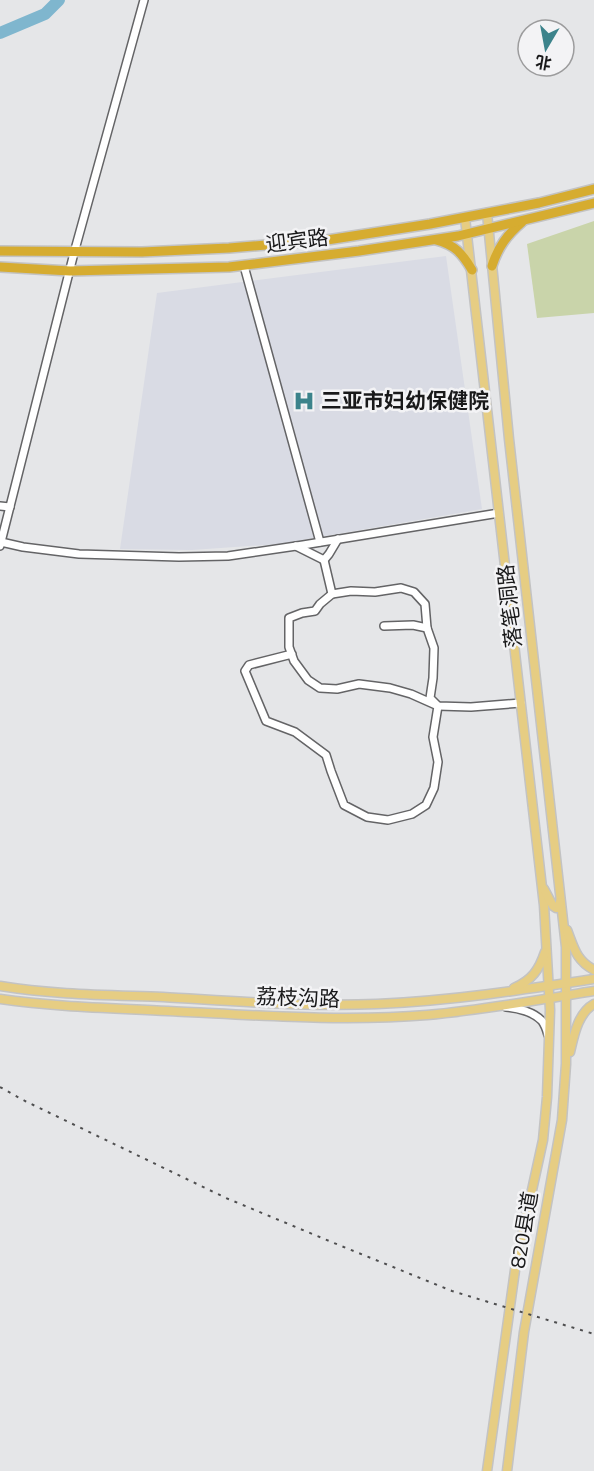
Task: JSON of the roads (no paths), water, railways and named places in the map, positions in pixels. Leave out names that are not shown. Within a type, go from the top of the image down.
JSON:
[{"type":"highway","name":"迎宾路","points":[[0,251],[142,252],[218,249],[327,240],[465,218],[594,189]]},
{"type":"highway","name":"迎宾路","points":[[0,267],[70,271],[244,266],[467,234],[594,203]]},
{"type":"highway","points":[[492,266],[500,244],[523,221]]},
{"type":"highway","points":[[433,240],[456,249],[464,256],[472,270]]},
{"type":"main road","name":"落笔洞路","points":[[487,213],[509,439],[566,947],[567,996]]},
{"type":"main road","name":"落笔洞路","points":[[465,218],[540,877],[550,998]]},
{"type":"main road","points":[[540,877],[553,906],[559,908],[560,902]]},
{"type":"main road","points":[[563,921],[582,962],[594,970]]},
{"type":"main road","points":[[505,992],[524,984],[539,969],[545,953],[546,933]]},
{"type":"main road","name":"荔枝沟路","points":[[0,986],[56,992],[320,1004],[374,1004],[426,1002],[594,979]]},
{"type":"main road","name":"荔枝沟路","points":[[0,999],[55,1005],[320,1017],[375,1017],[427,1015],[594,991]]},
{"type":"main road","name":"820县道","points":[[507,1471],[524,1332],[562,1120],[567,996]]},
{"type":"main road","name":"820县道","points":[[487,1471],[516,1263],[543,1140],[550,1040],[550,998]]},
{"type":"main road","points":[[566,1064],[579,1021],[588,1007],[594,1004]]},
{"type":"street","points":[[144,0],[74,253],[0,544],[80,554],[228,556],[499,513]]},
{"type":"street","points":[[244,266],[320,542]]},
{"type":"street","points":[[0,506],[10,507]]},
{"type":"street","points":[[324,560],[338,539]]},
{"type":"street","points":[[296,546],[324,560]]},
{"type":"street","points":[[324,560],[332,594]]},
{"type":"street","points":[[438,706],[430,698],[434,648],[427,628],[425,604],[414,592],[401,588],[332,594],[315,611],[289,618],[289,647],[294,661],[308,680],[320,688],[337,689],[358,684],[379,687],[411,694],[438,706],[471,707],[521,703]]},
{"type":"street","points":[[384,626],[413,625],[427,628]]},
{"type":"street","points":[[292,654],[249,665],[245,671],[266,721],[295,732],[326,755],[344,805],[367,817],[388,820],[412,814],[426,805],[434,788],[438,762],[433,737],[438,706]]},
{"type":"street","points":[[491,1007],[514,1008],[532,1013],[544,1022],[550,1040]]},
{"type":"waterway","points":[[0,33],[45,14],[59,0]]},
{"type":"railway","points":[[0,1087],[226,1198],[334,1243],[452,1291],[594,1334]]},
{"type":"place","name":"三亚市妇幼保健院","points":[[304,401]]}]
